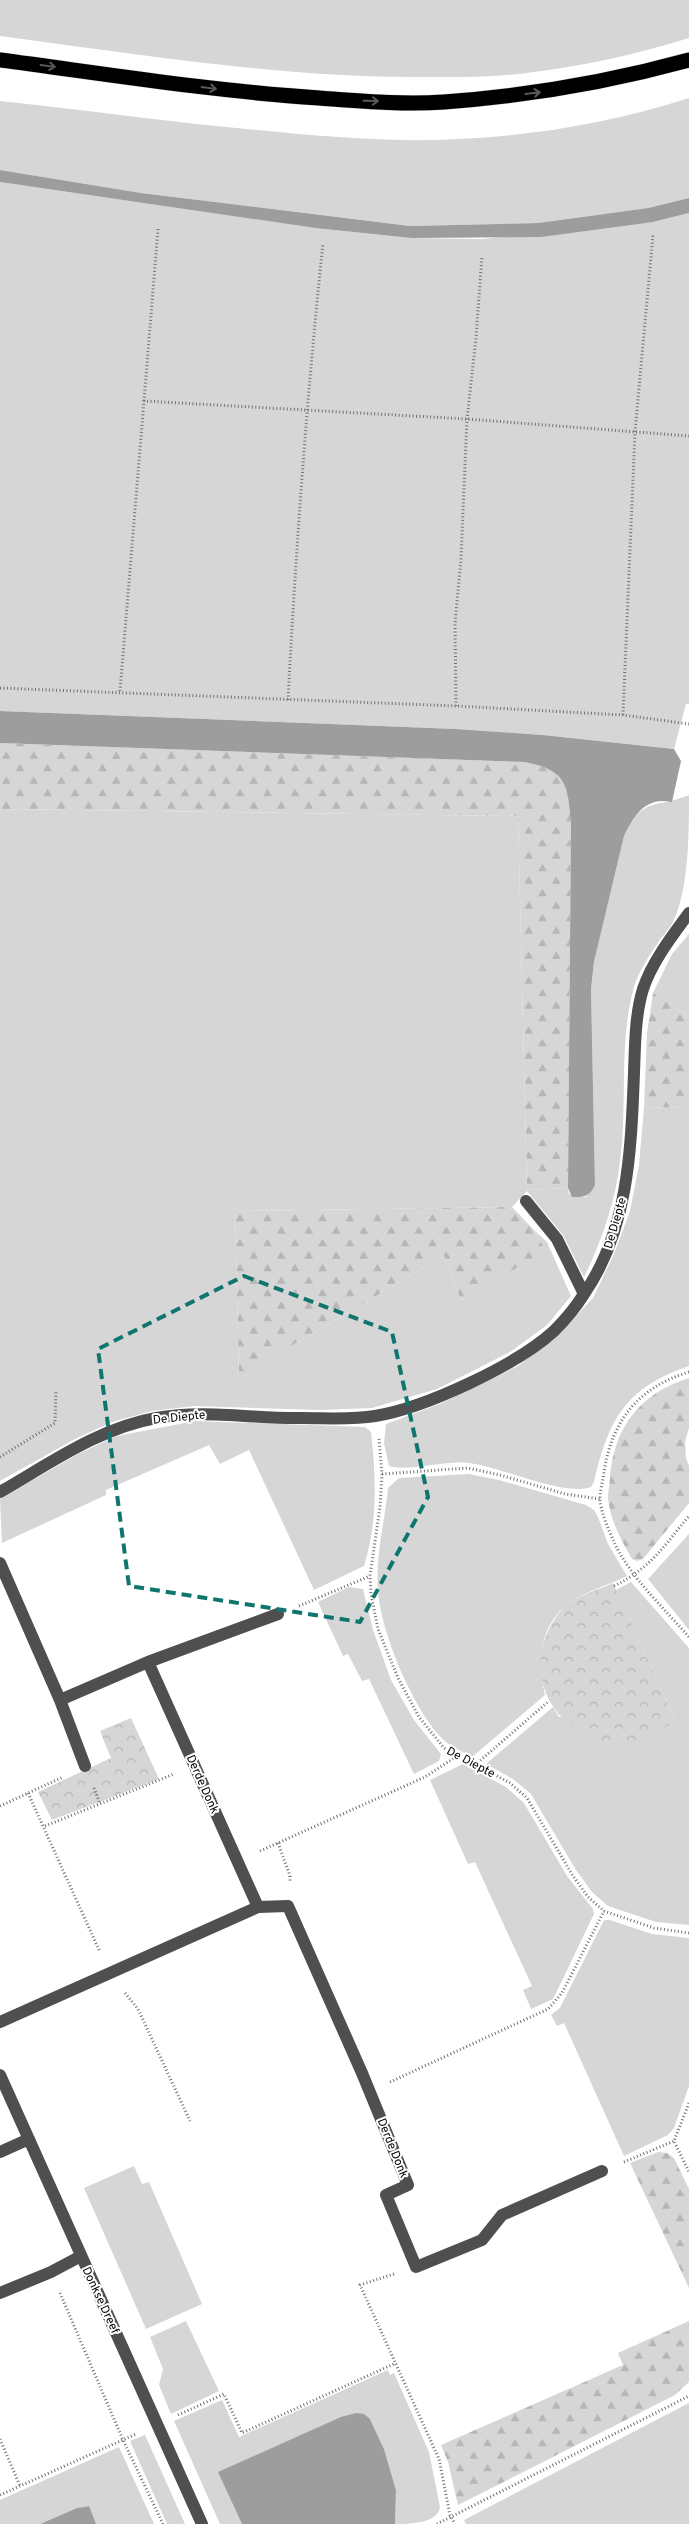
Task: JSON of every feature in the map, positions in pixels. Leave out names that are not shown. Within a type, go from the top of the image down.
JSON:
[{"type":"highway","points":[[0,60],[250,94],[358,101],[442,102],[538,92],[647,72],[689,60]]},
{"type":"street","name":"De Diepte","points":[[0,1492],[79,1447],[115,1430],[154,1418],[194,1413],[300,1418],[375,1416],[439,1397],[513,1360],[554,1331],[584,1294],[608,1251],[620,1211],[630,1162],[636,1033],[643,989],[663,949],[689,913]]},
{"type":"street","points":[[526,1201],[557,1239],[584,1294]]},
{"type":"street","points":[[0,1563],[60,1700],[85,1766]]},
{"type":"street","points":[[60,1700],[148,1662],[278,1614]]},
{"type":"street","name":"Derde Donk","points":[[148,1662],[258,1907]]},
{"type":"street","points":[[0,2022],[258,1907],[288,1906]]},
{"type":"street","name":"Derde Donk","points":[[288,1906],[408,2185],[386,2195],[416,2267]]},
{"type":"street","name":"Donkse Dreef","points":[[0,2075],[202,2524]]},
{"type":"street","points":[[0,2152],[29,2139]]},
{"type":"street","points":[[416,2267],[482,2240],[502,2215],[602,2171]]},
{"type":"street","points":[[0,2293],[51,2272],[81,2256]]},
{"type":"path","points":[[120,691],[158,229]]},
{"type":"path","points":[[623,716],[636,432],[653,235]]},
{"type":"path","points":[[288,700],[306,409],[323,243]]},
{"type":"path","points":[[456,706],[455,624],[461,558],[467,418],[476,338],[482,256]]},
{"type":"path","points":[[144,401],[467,418],[689,436]]},
{"type":"path","points":[[0,688],[120,691],[456,706],[623,716],[689,724]]},
{"type":"path","points":[[689,1372],[668,1379],[644,1394],[628,1410],[614,1434],[606,1462],[600,1500],[615,1542],[636,1575],[689,1637]]},
{"type":"path","points":[[0,1457],[55,1423],[56,1390]]},
{"type":"path","name":"De Diepte","points":[[375,1416],[382,1474],[380,1508],[370,1576],[378,1629],[398,1678],[419,1717],[444,1748],[510,1783],[527,1798],[573,1876],[588,1897],[604,1911],[654,1928],[689,1933]]},
{"type":"path","points":[[382,1474],[468,1468],[500,1475],[565,1494],[600,1500]]},
{"type":"path","points":[[614,1586],[636,1575],[648,1565],[689,1516]]},
{"type":"path","points":[[278,1614],[370,1576]]},
{"type":"path","points":[[475,1765],[549,1701]]},
{"type":"path","points":[[238,1861],[425,1777],[457,1756]]},
{"type":"path","points":[[45,1826],[195,1765]]},
{"type":"path","points":[[0,1806],[85,1766]]},
{"type":"path","points":[[278,1843],[290,1876],[288,1906]]},
{"type":"path","points":[[369,2091],[548,2009],[556,2003],[604,1911]]},
{"type":"path","points":[[602,2171],[674,2141],[689,2103]]},
{"type":"path","points":[[674,2141],[689,2172]]},
{"type":"path","points":[[416,2267],[360,2285],[439,2459],[450,2516],[455,2524]]},
{"type":"path","points":[[51,2272],[122,2440],[163,2524]]},
{"type":"path","points":[[0,2495],[224,2394],[242,2433],[396,2363]]},
{"type":"path","points":[[437,2524],[683,2400],[689,2395]]},
{"type":"path","points":[[0,2439],[20,2486]]},
{"type":"highlighted area","points":[[244,1276],[392,1332],[428,1497],[360,1622],[129,1586],[98,1349]]},
{"type":"green space","points":[[0,0],[689,0],[689,38],[612,58],[519,74],[456,77],[358,76],[204,63],[0,36]]},
{"type":"green space","points":[[689,98],[689,198],[648,208],[538,223],[410,226],[141,193],[0,170],[0,101],[243,129],[337,137],[436,140],[532,133],[564,128],[627,115]]},
{"type":"green space","points":[[0,182],[315,228],[411,238],[482,239],[653,222],[689,213],[689,704],[686,704],[674,749],[543,735],[456,729],[0,711]]},
{"type":"green space","points":[[0,743],[524,762],[538,765],[557,775],[566,789],[571,824],[568,1188],[527,1190],[518,816],[0,809]]},
{"type":"green space","points":[[689,795],[687,860],[682,894],[670,928],[647,959],[634,987],[626,1030],[622,1140],[618,1177],[607,1221],[584,1277],[563,1235],[527,1191],[512,1207],[235,1211],[239,1381],[264,1362],[444,1256],[461,1300],[545,1250],[534,1230],[547,1242],[571,1296],[547,1325],[510,1352],[437,1389],[372,1408],[320,1410],[194,1406],[152,1411],[112,1422],[75,1439],[0,1481],[0,809],[518,816],[527,1190],[568,1188],[569,1194],[586,1197],[595,1185],[591,989],[594,962],[624,836],[631,823],[644,809]]},
{"type":"green space","points":[[689,934],[689,1016],[653,993],[672,954]]},
{"type":"green space","points":[[653,993],[689,1016],[689,1108],[644,1107],[647,1033]]},
{"type":"green space","points":[[644,1107],[689,1108],[689,1366],[649,1385],[623,1409],[606,1440],[591,1487],[579,1489],[549,1485],[469,1463],[449,1463],[406,1468],[389,1466],[384,1443],[386,1424],[442,1403],[518,1366],[557,1336],[593,1298],[614,1254],[630,1211],[639,1165]]},
{"type":"green space","points":[[512,1207],[534,1230],[546,1251],[461,1300],[444,1256],[264,1362],[239,1381],[235,1211]]},
{"type":"green space","points":[[689,1378],[689,1428],[685,1442],[686,1458],[689,1466],[689,1503],[643,1559],[637,1561],[632,1559],[620,1537],[609,1506],[608,1495],[613,1457],[625,1427],[644,1402],[672,1384]]},
{"type":"green space","points":[[195,1421],[365,1427],[371,1432],[375,1499],[372,1532],[364,1566],[314,1590],[249,1450],[220,1464],[209,1445],[106,1490],[106,1495],[2,1543],[0,1499],[80,1453],[117,1436]]},
{"type":"green space","points":[[469,1474],[499,1480],[586,1505],[594,1510],[608,1544],[627,1576],[584,1595],[560,1611],[552,1621],[543,1644],[541,1669],[545,1695],[472,1757],[446,1742],[434,1729],[411,1693],[392,1649],[385,1627],[380,1607],[377,1577],[388,1488],[399,1478]]},
{"type":"green space","points":[[689,1534],[689,1630],[648,1579]]},
{"type":"green space","points":[[631,1582],[689,1648],[689,1925],[656,1922],[608,1906],[592,1892],[576,1870],[531,1794],[513,1779],[486,1764],[553,1707],[559,1717],[676,1722],[616,1590]]},
{"type":"green space","points":[[613,1583],[676,1722],[642,1738],[622,1743],[607,1742],[594,1738],[578,1731],[565,1721],[554,1708],[547,1695],[542,1680],[540,1664],[542,1647],[548,1631],[561,1611],[576,1599]]},
{"type":"green space","points":[[349,1587],[363,1589],[373,1630],[391,1680],[414,1720],[441,1754],[439,1761],[414,1774],[369,1679],[362,1681],[348,1654],[343,1656],[318,1602]]},
{"type":"green space","points":[[131,1718],[159,1779],[52,1820],[38,1792],[111,1758],[100,1731]]},
{"type":"green space","points":[[463,1764],[506,1787],[524,1803],[567,1876],[593,1909],[594,1914],[553,1999],[531,2009],[523,1990],[532,1986],[475,1862],[468,1864],[430,1780]]},
{"type":"green space","points":[[604,1920],[610,1920],[652,1934],[689,1938],[689,2086],[674,2128],[668,2135],[624,2156],[564,2023],[557,2026],[551,2015],[560,2008]]},
{"type":"green space","points":[[658,2152],[667,2153],[674,2158],[689,2189],[689,2288],[630,2163]]},
{"type":"green space","points":[[134,2166],[142,2184],[149,2182],[202,2304],[146,2329],[84,2188]]},
{"type":"green space","points":[[186,2321],[219,2391],[171,2414],[159,2385],[163,2369],[150,2337]]},
{"type":"green space","points":[[689,2321],[689,2382],[675,2395],[458,2505],[448,2462],[441,2445],[623,2365],[618,2353]]},
{"type":"green space","points":[[388,2370],[390,2375],[394,2373],[429,2452],[440,2507],[434,2517],[422,2522],[395,2524],[396,2490],[384,2449],[370,2419],[219,2472],[242,2524],[220,2524],[174,2421],[222,2400],[239,2437]]},
{"type":"green space","points":[[689,2403],[689,2524],[466,2524],[464,2520]]},
{"type":"green space","points":[[145,2435],[185,2524],[167,2524],[130,2441]]},
{"type":"green space","points":[[119,2447],[154,2524],[96,2524],[88,2506],[77,2508],[40,2524],[0,2524],[0,2500]]},
{"type":"shaded area","points":[[0,170],[141,193],[410,226],[538,223],[648,208],[689,198],[689,213],[653,222],[541,237],[411,238],[315,228],[0,182]]},
{"type":"shaded area","points":[[0,711],[456,729],[543,735],[674,749],[681,761],[672,802],[655,802],[642,809],[632,821],[624,836],[594,962],[591,989],[595,1185],[591,1192],[583,1196],[572,1197],[568,1188],[571,824],[566,789],[557,775],[538,765],[524,762],[0,743]]},
{"type":"shaded area","points":[[356,2413],[364,2414],[370,2419],[384,2449],[396,2490],[395,2524],[242,2524],[218,2472],[341,2417]]},
{"type":"shaded area","points":[[89,2506],[96,2524],[40,2524],[77,2508]]}]
